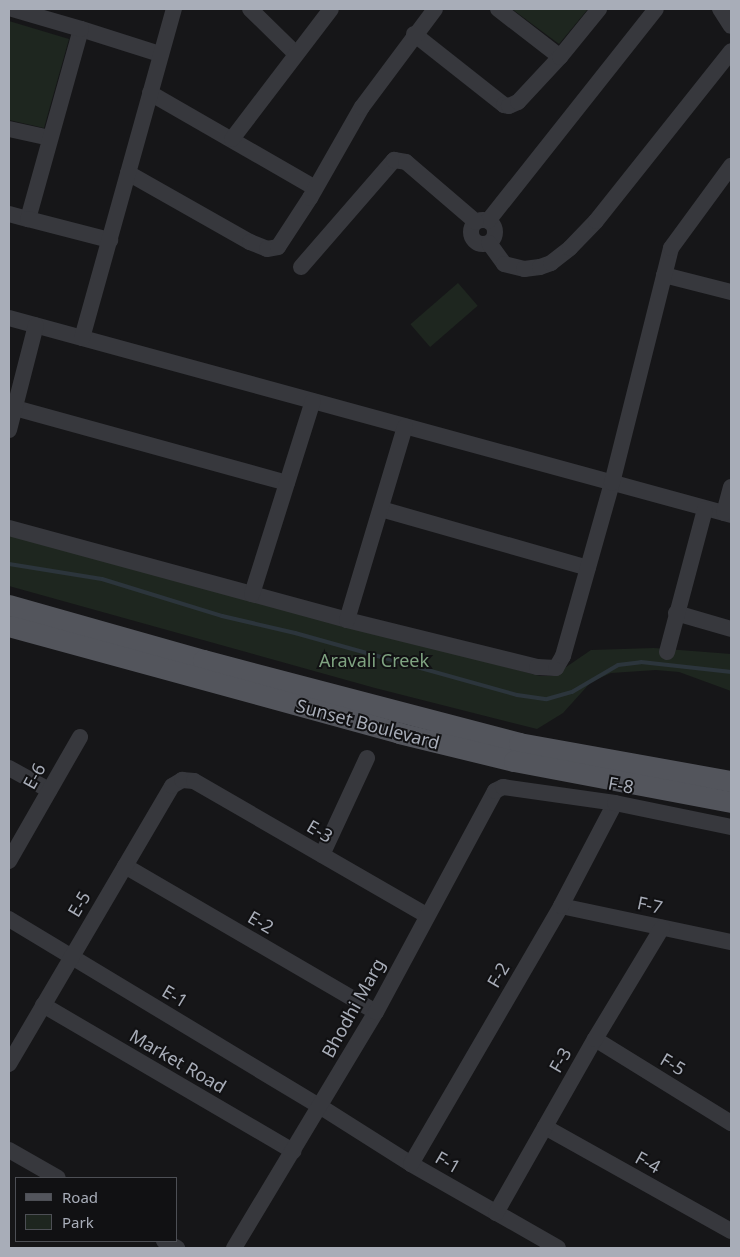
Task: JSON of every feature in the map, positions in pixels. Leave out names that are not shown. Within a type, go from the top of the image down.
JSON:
[{"type":"main road","name":"Sunset Boulevard","points":[[9,605],[399,734],[514,761],[731,802]]},
{"type":"main road","name":"Sunset Boulevard","points":[[9,626],[519,743],[642,763],[731,781]]},
{"type":"main road","points":[[637,785],[642,763]]},
{"type":"street","points":[[12,9],[160,54]]},
{"type":"street","points":[[82,338],[174,9]]},
{"type":"street","points":[[250,9],[296,54]]},
{"type":"street","points":[[232,140],[331,9]]},
{"type":"street","points":[[128,173],[267,249],[273,249],[282,243],[362,107],[414,34],[435,9]]},
{"type":"street","points":[[498,9],[560,57]]},
{"type":"street","points":[[414,34],[504,105],[509,106],[518,102],[560,57],[599,9]]},
{"type":"street","points":[[482,221],[656,9]]},
{"type":"street","points":[[720,9],[731,26]]},
{"type":"street","points":[[28,219],[81,29]]},
{"type":"street","points":[[301,267],[389,163],[394,160],[406,162],[495,230],[494,237],[489,243],[504,264],[524,269],[540,267],[551,262],[570,248],[596,221],[731,50]]},
{"type":"street","points":[[150,93],[315,188]]},
{"type":"street","points":[[9,129],[50,138]]},
{"type":"street","points":[[9,528],[347,620],[537,667],[556,668],[563,656],[612,483],[674,242],[731,166]]},
{"type":"street","points":[[9,214],[110,240]]},
{"type":"street","points":[[664,275],[731,292]]},
{"type":"street","points":[[9,318],[705,509],[728,514],[731,487]]},
{"type":"street","points":[[9,430],[36,325]]},
{"type":"street","points":[[252,594],[313,401]]},
{"type":"street","points":[[14,408],[287,483]]},
{"type":"street","points":[[347,620],[405,427]]},
{"type":"street","points":[[381,509],[588,568]]},
{"type":"street","points":[[667,652],[705,509]]},
{"type":"street","points":[[676,613],[731,629]]},
{"type":"street","name":"E-6","points":[[9,862],[80,737]]},
{"type":"street","points":[[322,855],[366,758]]},
{"type":"street","points":[[9,768],[50,790]]},
{"type":"street","name":"E-5","points":[[9,1064],[172,786],[182,780],[194,781]]},
{"type":"street","name":"E-3","points":[[194,781],[426,915]]},
{"type":"street","name":"F-8","points":[[503,787],[615,803],[731,827]]},
{"type":"street","name":"Bhodhi Marg","points":[[234,1248],[321,1107],[376,1012],[489,798],[495,791],[503,787]]},
{"type":"street","name":"F-2","points":[[410,1164],[561,906],[615,803]]},
{"type":"street","name":"E-2","points":[[125,866],[376,1012]]},
{"type":"street","name":"F-7","points":[[561,906],[731,942]]},
{"type":"street","name":"E-1","points":[[9,919],[321,1107]]},
{"type":"street","name":"F-3","points":[[496,1213],[595,1039],[662,928]]},
{"type":"street","name":"Market Road","points":[[43,1005],[293,1152]]},
{"type":"street","name":"F-5","points":[[595,1039],[731,1123]]},
{"type":"street","name":"F-1","points":[[321,1107],[410,1164],[558,1248]]},
{"type":"street","name":"F-4","points":[[545,1127],[731,1232]]},
{"type":"street","points":[[9,1150],[56,1177]]},
{"type":"street","points":[[166,1242],[177,1248]]},
{"type":"green space","points":[[512,9],[588,9],[559,44]]},
{"type":"green space","points":[[9,21],[69,39],[44,128],[9,120]]},
{"type":"green space","points":[[458,283],[478,306],[430,347],[410,324]]},
{"type":"green space","name":"Aravali Creek","points":[[9,533],[540,676],[553,676],[591,650],[654,648],[731,654],[731,691],[679,672],[656,670],[611,673],[591,682],[563,713],[537,729],[375,688],[9,586]]},
{"type":"waterway","points":[[9,564],[102,579],[222,616],[295,633],[517,695],[547,699],[572,692],[618,665],[641,662],[731,672]]}]
